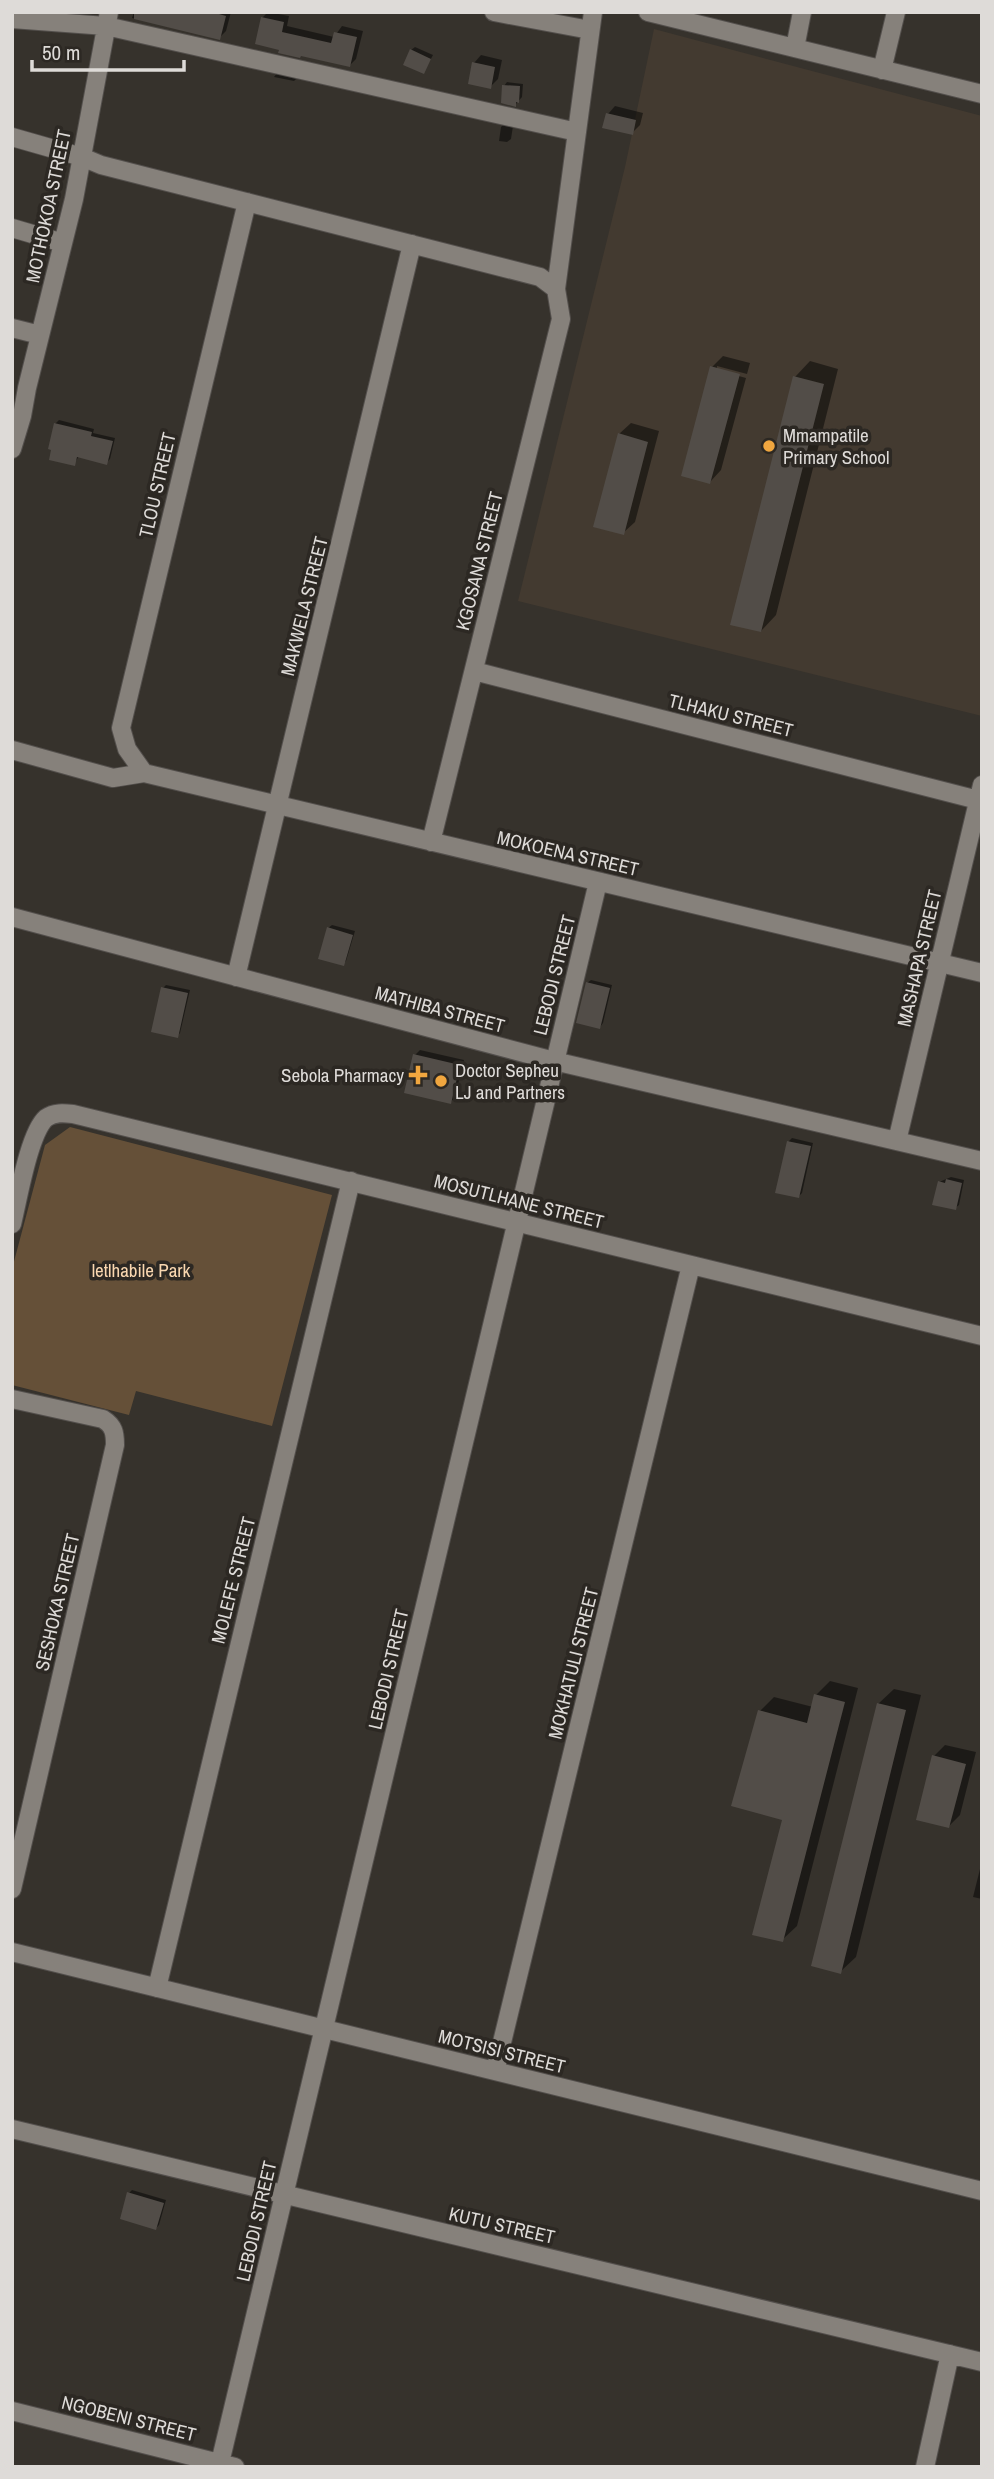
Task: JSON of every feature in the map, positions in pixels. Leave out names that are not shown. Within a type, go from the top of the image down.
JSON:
[{"type":"street","points":[[494,12],[592,21]]},
{"type":"street","points":[[648,12],[699,18],[794,48],[982,94]]},
{"type":"street","points":[[794,48],[802,12]]},
{"type":"street","points":[[882,70],[896,12]]},
{"type":"street","points":[[12,19],[107,19],[577,132]]},
{"type":"street","name":"MOTHOKOA STREET","points":[[12,449],[17,414],[27,388],[82,157],[107,19]]},
{"type":"street","name":"KGOSANA STREET","points":[[431,842],[561,319],[556,289],[592,21]]},
{"type":"street","points":[[12,137],[101,165],[541,277],[556,289]]},
{"type":"street","name":"TLOU STREET","points":[[144,773],[127,749],[121,728],[247,202]]},
{"type":"street","points":[[12,228],[63,243]]},
{"type":"street","name":"MAKWELA STREET","points":[[236,977],[412,244]]},
{"type":"street","points":[[12,328],[40,335]]},
{"type":"street","name":"TLHAKU STREET","points":[[474,671],[980,792]]},
{"type":"street","points":[[12,750],[113,778],[144,773]]},
{"type":"street","name":"MOKOENA STREET","points":[[144,773],[982,974]]},
{"type":"street","name":"MASHAPA STREET","points":[[897,1141],[980,792]]},
{"type":"street","name":"LEBODI STREET","points":[[225,2465],[323,2029],[598,881]]},
{"type":"street","name":"MATHIBA STREET","points":[[12,917],[554,1061],[982,1161]]},
{"type":"street","name":"MOSUTLHANE STREET","points":[[12,1224],[35,1132],[47,1118],[58,1113],[73,1114],[982,1336]]},
{"type":"street","name":"MOLEFE STREET","points":[[157,1988],[351,1181]]},
{"type":"street","name":"MOKHATULI STREET","points":[[495,2071],[691,1265]]},
{"type":"street","name":"SESHOKA STREET","points":[[12,1399],[103,1419],[111,1423],[115,1433],[115,1446],[12,1889]]},
{"type":"street","name":"MOTSISI STREET","points":[[12,1952],[981,2187]]},
{"type":"street","name":"KUTU STREET","points":[[12,2129],[982,2362]]},
{"type":"street","points":[[925,2467],[950,2354]]},
{"type":"street","name":"NGOBENI STREET","points":[[12,2411],[225,2465]]},
{"type":"shaded area","name":"Mmampatile Primary School","points":[[654,29],[982,116],[982,716],[518,601],[625,167]]},
{"type":"green space","name":"letlhabile Park","points":[[70,1127],[332,1195],[272,1426],[136,1391],[129,1415],[12,1385],[12,1269],[45,1145]]},
{"type":"building","points":[[134,12],[212,12],[226,16],[220,40],[134,19]]},
{"type":"building","points":[[261,17],[284,22],[282,32],[331,43],[334,32],[357,37],[350,67],[278,53],[279,50],[255,44]]},
{"type":"building","points":[[410,49],[431,59],[424,74],[403,65]]},
{"type":"building","points":[[472,62],[495,67],[491,89],[468,84]]},
{"type":"building","points":[[502,85],[520,86],[519,103],[516,102],[516,107],[501,103]]},
{"type":"building","points":[[606,113],[636,120],[633,135],[602,128]]},
{"type":"building","points":[[710,366],[740,374],[710,484],[681,476]]},
{"type":"building","points":[[793,376],[824,384],[761,632],[730,625]]},
{"type":"building","points":[[54,423],[92,432],[91,436],[113,441],[107,465],[77,457],[75,466],[49,460],[51,450],[48,449]]},
{"type":"building","points":[[618,433],[648,442],[624,535],[593,527]]},
{"type":"building","points":[[327,927],[353,935],[344,966],[318,959]]},
{"type":"building","points":[[586,982],[610,988],[600,1029],[576,1023]]},
{"type":"building","points":[[161,987],[188,993],[178,1038],[151,1032]]},
{"type":"building","name":"Doctor Sepheu LJ and Partners","points":[[413,1054],[460,1065],[451,1104],[404,1093]]},
{"type":"building","points":[[787,1141],[811,1146],[799,1198],[775,1193]]},
{"type":"building","points":[[946,1179],[962,1183],[956,1210],[932,1205],[938,1181],[945,1183]]},
{"type":"building","points":[[814,1694],[845,1702],[783,1942],[752,1935],[782,1820],[731,1806],[758,1710],[807,1723]]},
{"type":"building","points":[[877,1703],[906,1710],[841,1974],[811,1966]]},
{"type":"building","points":[[932,1755],[966,1764],[949,1828],[916,1820]]},
{"type":"building","points":[[127,2192],[164,2203],[156,2230],[120,2219]]},
{"type":"place","name":"Mmampatile Primary School","points":[[769,446]]},
{"type":"place","name":"Sebola Pharmacy","points":[[418,1075]]},
{"type":"place","name":"Doctor Sepheu LJ and Partners","points":[[441,1081]]}]
